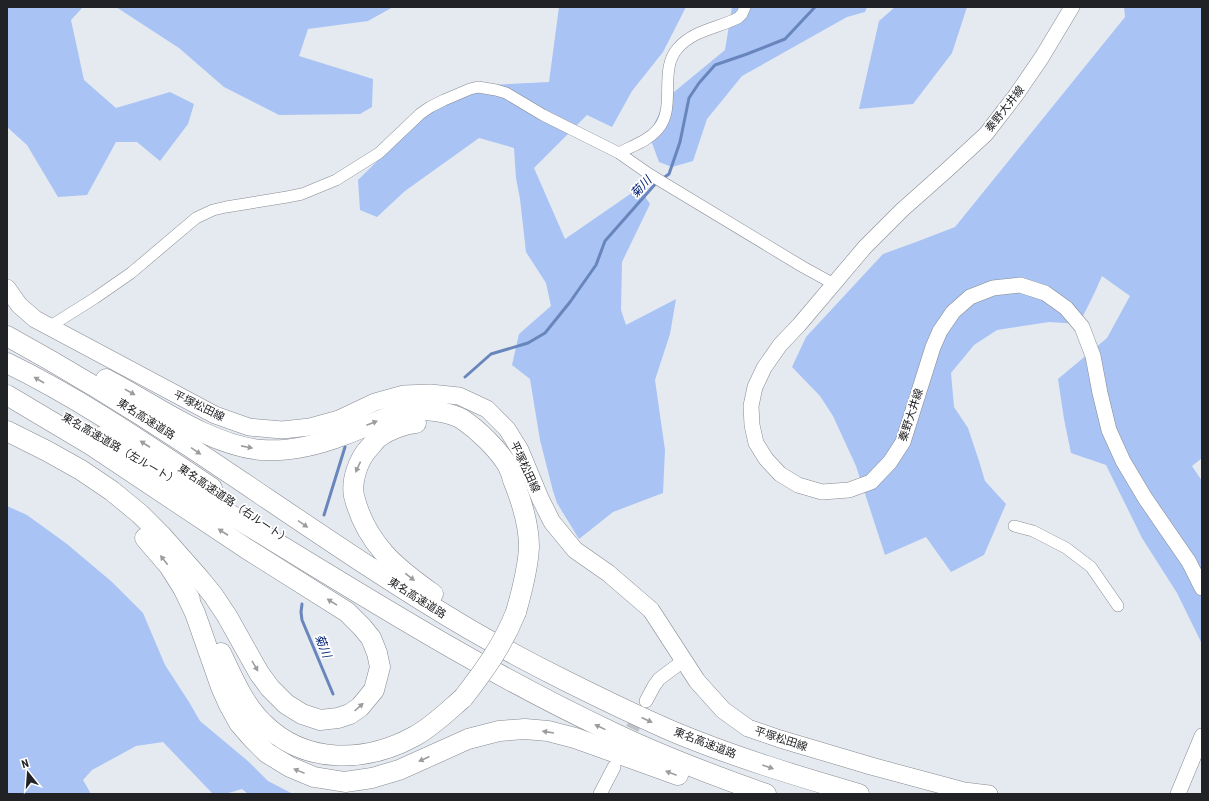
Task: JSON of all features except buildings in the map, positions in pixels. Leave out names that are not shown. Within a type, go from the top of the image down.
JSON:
[{"type":"highway","points":[[7,332],[71,360],[209,435],[233,444],[261,450],[289,450],[317,445],[389,416],[411,410],[438,411],[461,419],[488,440],[508,466],[521,499],[528,528],[529,548],[523,590],[510,610],[498,624],[457,694],[441,717],[416,735],[383,750],[363,755],[343,756],[321,754],[301,748],[283,739],[262,723],[238,688],[212,634],[169,566],[152,544],[131,522],[76,481],[7,445]]},
{"type":"highway","name":"東名高速道路","points":[[7,336],[91,384],[148,420],[370,568],[451,619],[532,664],[626,710],[676,732],[732,754],[790,774],[859,794]]},
{"type":"highway","name":"東名高速道路（右ルート）","points":[[7,363],[76,401],[150,447],[457,651]]},
{"type":"highway","name":"東名高速道路（左ルート）","points":[[7,385],[140,460],[373,602],[457,651]]},
{"type":"highway","points":[[7,395],[91,446],[348,612],[371,638],[377,653],[380,667],[374,690],[360,707],[350,714],[338,718],[320,720],[302,714],[286,704],[270,688],[259,673],[228,616],[213,595],[177,553],[140,514],[112,491],[81,470],[7,431]]},
{"type":"highway","points":[[510,610],[512,587],[516,568],[516,530],[510,503],[498,473],[480,448],[456,429],[437,423],[414,422],[394,428],[379,437],[365,453],[355,472],[354,495],[360,515],[371,535],[384,552],[403,572],[446,602],[484,626],[571,675],[626,710]]},
{"type":"highway","points":[[177,553],[196,581],[222,626],[244,676],[256,696],[271,714],[286,726],[304,736],[324,742],[343,744],[379,738],[410,723],[432,707],[457,694]]},
{"type":"highway","points":[[183,588],[198,619],[221,687],[229,706],[239,723],[267,753],[290,767],[314,778],[345,782],[372,778],[399,770],[468,739],[499,731],[524,729],[548,731],[575,738],[702,784],[735,794]]},
{"type":"highway","points":[[457,651],[519,686],[615,734],[719,778],[766,794]]},
{"type":"main road","name":"秦野大井線","points":[[1072,7],[1042,57],[986,134],[902,210],[865,247],[799,325],[780,345],[764,368],[755,387],[751,406],[752,425],[756,443],[766,459],[780,474],[798,486],[822,492],[849,490],[871,482],[890,462],[904,442],[933,346],[940,330],[953,312],[970,297],[993,288],[1020,285],[1045,293],[1066,308],[1082,327],[1093,356],[1109,430],[1123,461],[1145,498],[1189,562],[1202,588]]},
{"type":"main road","name":"平塚松田線","points":[[7,288],[19,305],[35,319],[215,415],[249,427],[282,430],[310,427],[339,419],[375,402],[404,394],[430,393],[459,396],[487,409],[507,429],[520,450],[540,498],[552,522],[575,550],[608,573],[651,610],[697,681],[723,710],[748,728],[780,739],[871,766],[964,791],[990,794]]},
{"type":"main road","points":[[1178,794],[1202,736]]},
{"type":"street","points":[[619,153],[651,137],[659,128],[664,119],[666,107],[668,70],[670,61],[678,48],[699,33],[738,18],[742,14],[745,7]]},
{"type":"street","points":[[49,327],[96,298],[131,273],[196,218],[213,210],[226,207],[302,194],[336,180],[379,153],[420,114],[430,107],[470,89],[478,87],[506,93],[543,116],[619,153],[656,178],[834,284]]},
{"type":"street","points":[[1014,526],[1033,531],[1066,548],[1091,567],[1118,606]]},
{"type":"street","points":[[646,701],[659,679],[684,661]]},
{"type":"street","points":[[600,794],[614,767]]},
{"type":"shaded area","points":[[7,7],[83,7],[71,20],[84,80],[116,108],[170,92],[194,104],[188,124],[160,161],[137,142],[116,142],[87,195],[58,197],[27,145],[7,127]]},
{"type":"shaded area","points":[[116,7],[393,7],[368,21],[308,29],[299,56],[373,79],[372,107],[360,114],[279,115],[224,87],[179,48]]},
{"type":"shaded area","points":[[559,7],[686,7],[663,52],[632,91],[612,127],[587,115],[534,168],[565,239],[639,188],[650,204],[622,262],[621,310],[626,325],[676,299],[670,334],[655,380],[665,450],[663,493],[613,512],[579,539],[557,503],[553,491],[540,440],[530,379],[512,365],[519,334],[551,306],[546,283],[526,252],[516,178],[514,148],[479,138],[405,191],[377,217],[360,210],[358,180],[436,103],[489,85],[549,82]]},
{"type":"shaded area","points":[[732,7],[867,7],[865,12],[847,17],[742,76],[707,119],[693,161],[672,167],[659,162],[652,143],[652,128],[663,106],[674,92],[725,50]]},
{"type":"shaded area","points":[[895,7],[967,7],[952,53],[913,104],[859,109],[879,21]]},
{"type":"shaded area","points":[[1124,7],[1202,7],[1202,458],[1192,466],[1202,481],[1202,644],[1177,593],[1142,538],[1106,465],[1071,453],[1058,379],[1107,338],[1130,296],[1102,276],[1079,324],[1049,322],[997,330],[974,345],[951,373],[954,407],[968,428],[985,481],[1006,504],[984,555],[951,572],[926,537],[885,555],[856,466],[833,416],[820,396],[792,367],[806,337],[883,254],[955,227],[1125,17]]},
{"type":"shaded area","points":[[7,506],[27,515],[67,544],[112,582],[143,613],[165,665],[200,721],[249,762],[268,781],[293,794],[248,794],[242,789],[225,794],[213,794],[163,742],[136,746],[92,770],[83,780],[91,794],[7,794]]},
{"type":"waterway","name":"菊川","points":[[662,179],[669,174],[680,142],[689,98],[699,83],[715,65],[785,39],[815,7]]},
{"type":"waterway","name":"菊川","points":[[465,377],[491,354],[528,343],[545,333],[570,302],[596,265],[605,241],[657,182]]},
{"type":"waterway","name":"菊川","points":[[324,515],[345,447]]},
{"type":"waterway","name":"菊川","points":[[302,604],[302,620],[333,694]]},
{"type":"tunnel","points":[[624,746],[642,709]]}]
